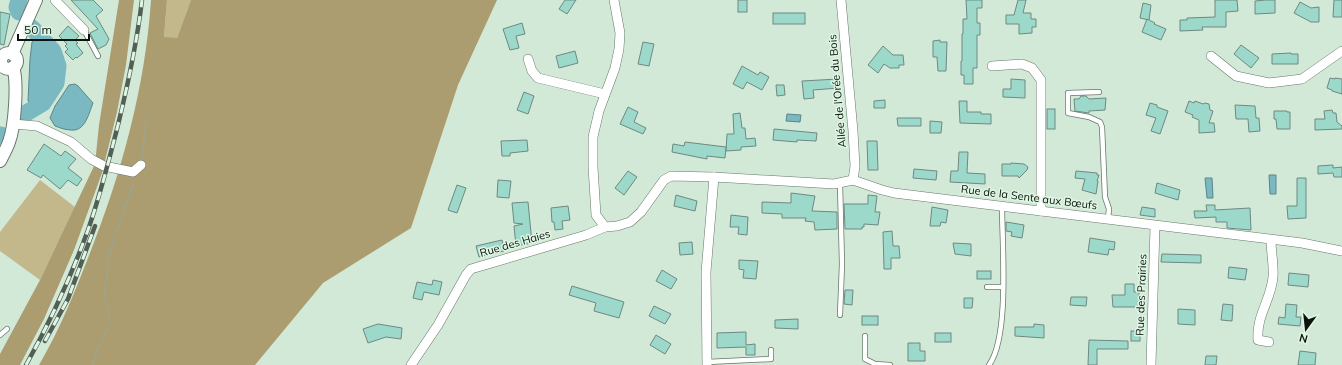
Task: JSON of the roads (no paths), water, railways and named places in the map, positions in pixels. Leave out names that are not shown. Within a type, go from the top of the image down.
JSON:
[{"type":"street","points":[[0,161],[10,141],[13,124],[15,81],[5,67],[17,63],[17,59],[12,54],[36,0]]},
{"type":"street","points":[[55,0],[84,30]]},
{"type":"street","points":[[605,226],[596,215],[593,137],[620,49],[620,33],[614,0]]},
{"type":"street","name":"Allée de l'Orée du Bois","points":[[841,0],[853,131],[855,166],[853,180]]},
{"type":"street","points":[[1211,56],[1236,76],[1269,83],[1302,79],[1342,51]]},
{"type":"street","points":[[528,59],[532,71],[538,78],[605,94]]},
{"type":"street","points":[[992,66],[1022,64],[1032,68],[1041,80],[1041,210]]},
{"type":"street","points":[[13,124],[37,126],[44,129],[71,142],[91,159],[104,166],[133,172],[141,164]]},
{"type":"street","name":"Rue des Haies","points":[[411,365],[438,325],[466,275],[471,269],[586,235],[605,226],[617,226],[630,222],[641,212],[664,180],[671,176],[714,177]]},
{"type":"street","points":[[707,363],[706,272],[714,177],[840,184],[853,180]]},
{"type":"street","name":"Rue de la Sente aux Bœufs","points":[[853,180],[894,193],[1302,243],[1342,251]]},
{"type":"street","name":"Rue des Prairies","points":[[1151,365],[1155,226]]},
{"type":"street","points":[[1269,342],[1258,340],[1257,333],[1258,322],[1267,300],[1273,278],[1271,240]]},
{"type":"lane","points":[[84,30],[98,56]]},
{"type":"lane","points":[[1099,92],[1068,93],[1068,113],[1089,117],[1100,122],[1102,127],[1105,197],[1109,209],[1108,219]]},
{"type":"lane","points":[[840,184],[842,264],[840,316]]},
{"type":"lane","points":[[989,365],[994,358],[1002,322],[1002,206]]},
{"type":"lane","points":[[987,287],[1003,287]]},
{"type":"lane","points":[[0,336],[7,329]]},
{"type":"lane","points":[[865,336],[865,359],[875,364],[890,365]]},
{"type":"lane","points":[[707,363],[771,358],[771,350]]},
{"type":"water","points":[[35,40],[43,46],[49,59],[52,74],[48,90],[37,103],[31,103],[28,101],[30,59],[32,42]]},
{"type":"water","points":[[75,84],[93,103],[83,125],[76,130],[67,130],[55,126],[50,118],[55,106],[69,85]]},
{"type":"water","points":[[787,114],[801,115],[800,122],[786,121]]},
{"type":"water","points":[[1269,175],[1276,175],[1276,194],[1270,194]]},
{"type":"water","points":[[1205,178],[1212,178],[1213,198],[1207,198]]},
{"type":"waterway","points":[[19,0],[17,7],[19,12]]},
{"type":"waterway","points":[[23,115],[43,103],[56,83],[58,66],[53,51],[32,28]]},
{"type":"railway","points":[[26,365],[60,299],[88,230],[108,165],[118,125],[135,47],[142,0]]},
{"type":"railway","points":[[45,341],[68,299],[95,226]]}]
